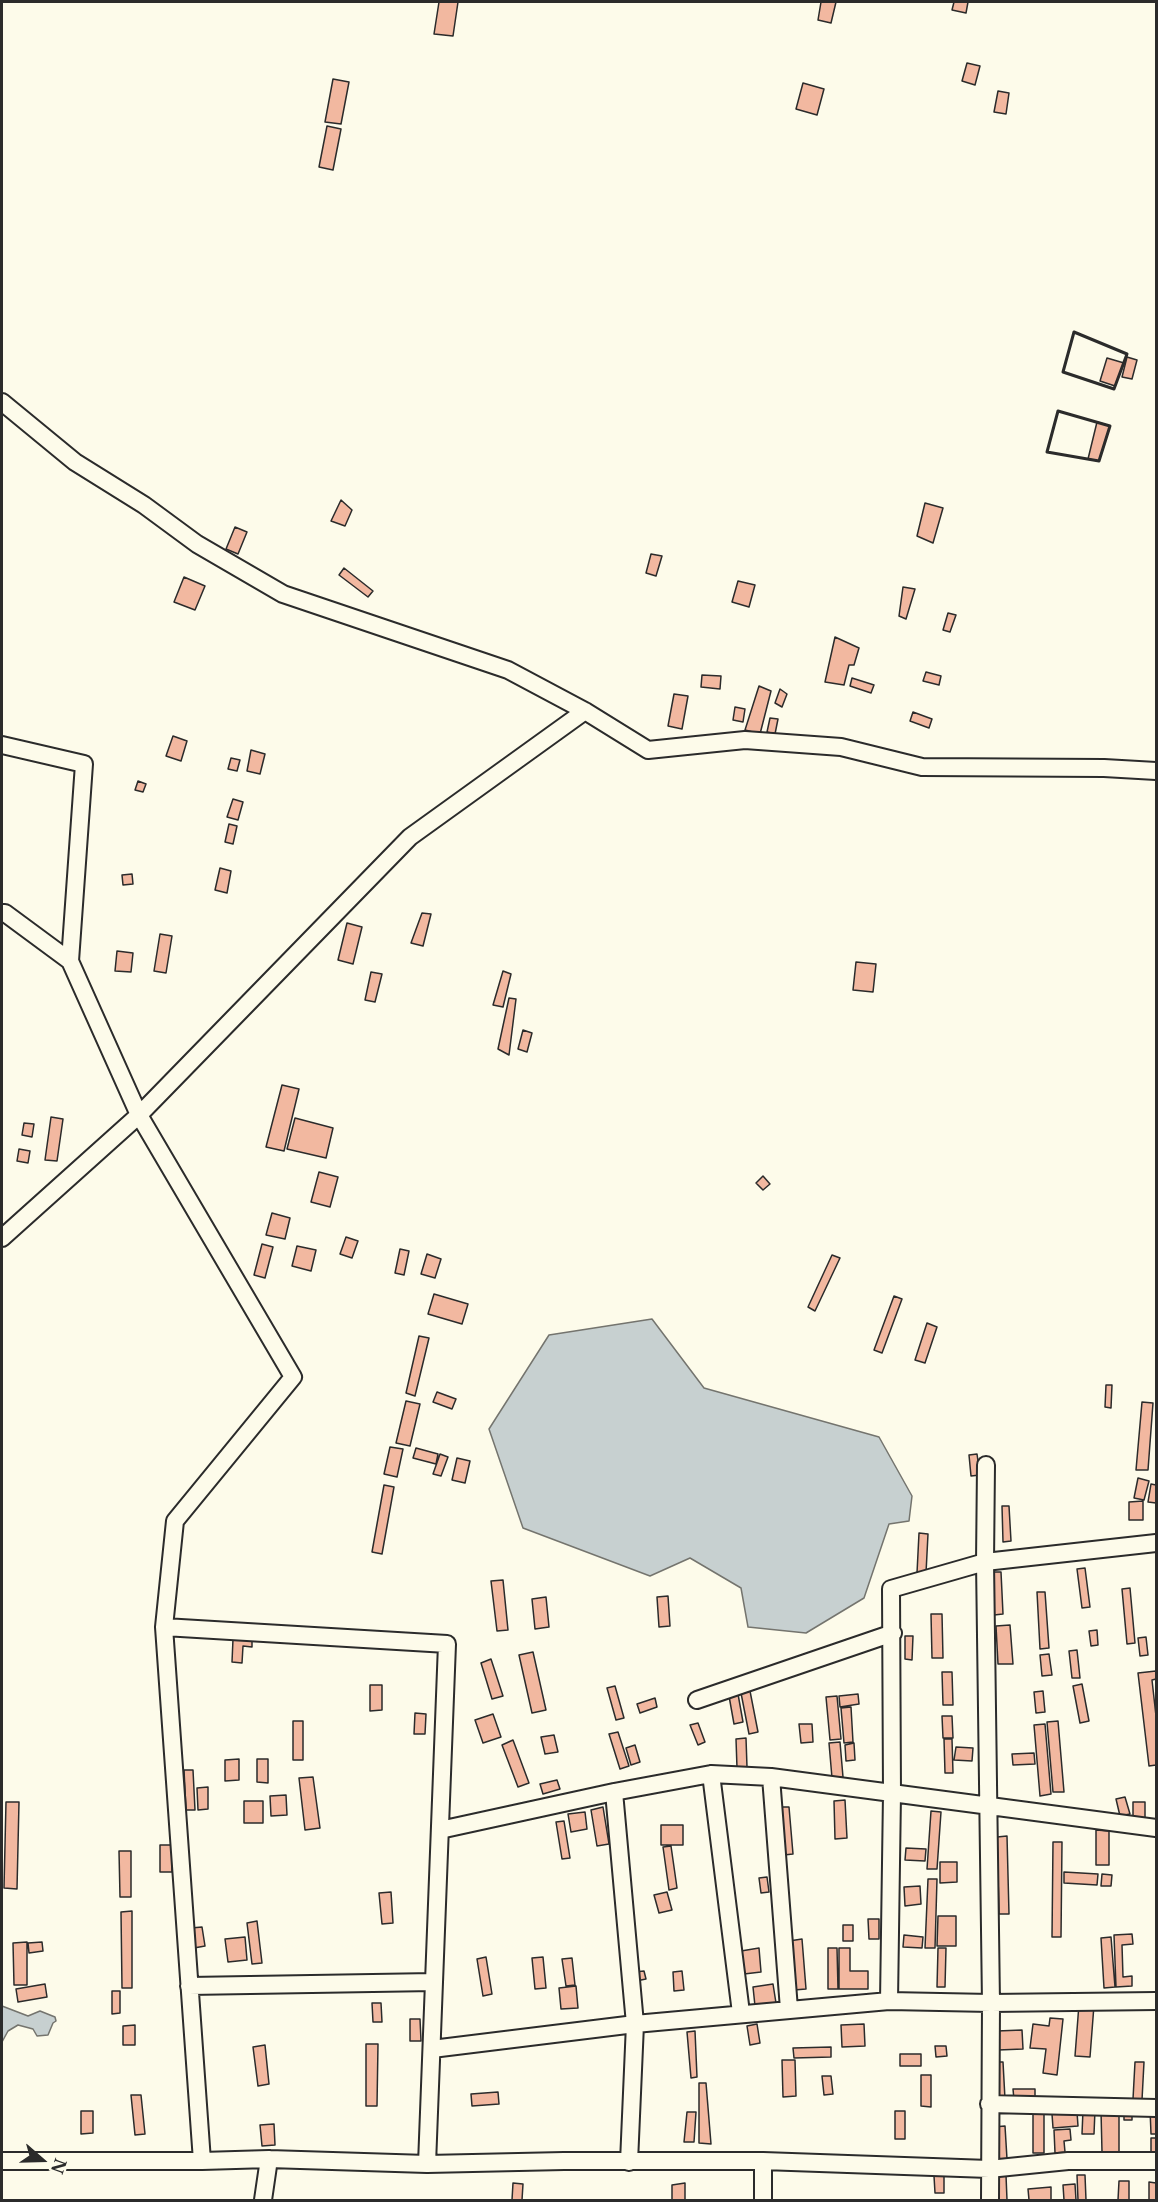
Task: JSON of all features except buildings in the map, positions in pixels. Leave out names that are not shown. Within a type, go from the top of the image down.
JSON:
[{"type":"street","points":[[2,402],[75,462],[144,505],[197,544],[283,594],[508,670],[585,711],[648,750],[745,740],[841,747],[922,767],[1104,768],[1156,771]]},
{"type":"street","points":[[2,1238],[139,1115],[410,837],[585,711]]},
{"type":"street","points":[[2,745],[84,764],[70,961],[139,1115],[293,1377],[175,1521],[164,1627],[202,2161]]},
{"type":"street","points":[[2,913],[70,961]]},
{"type":"street","points":[[986,1465],[985,1562],[991,2003],[990,2200]]},
{"type":"street","points":[[889,2001],[893,1633],[891,1589],[985,1562],[1156,1543]]},
{"type":"street","points":[[164,1627],[447,1644],[428,2164]]},
{"type":"street","points":[[697,1700],[893,1633]]},
{"type":"street","points":[[440,1830],[614,1792],[711,1774],[771,1777],[1156,1828]]},
{"type":"street","points":[[711,1774],[741,2013]]},
{"type":"street","points":[[771,1777],[789,2009]]},
{"type":"street","points":[[614,1792],[635,2024],[629,2162]]},
{"type":"street","points":[[189,1986],[434,1982]]},
{"type":"street","points":[[432,2049],[635,2024],[889,2001],[991,2003],[1156,2001]]},
{"type":"street","points":[[989,2104],[1156,2108]]},
{"type":"street","points":[[263,2200],[269,2159]]},
{"type":"street","points":[[2,2161],[269,2159],[428,2164],[763,2161],[989,2169],[1068,2161],[1156,2161]]},
{"type":"street","points":[[763,2161],[763,2200]]},
{"type":"shaded area","points":[[652,1319],[704,1388],[879,1437],[912,1496],[909,1521],[889,1524],[864,1598],[806,1633],[748,1627],[741,1588],[690,1558],[650,1576],[523,1528],[489,1429],[549,1335]]},
{"type":"shaded area","points":[[2,2006],[28,2016],[40,2011],[55,2017],[56,2021],[48,2035],[37,2036],[33,2029],[18,2025],[8,2031],[2,2042]]},
{"type":"wall","points":[[1074,332],[1127,354],[1114,389],[1063,372],[1074,332]]},
{"type":"wall","points":[[1058,411],[1110,426],[1099,461],[1047,452],[1058,411]]}]
